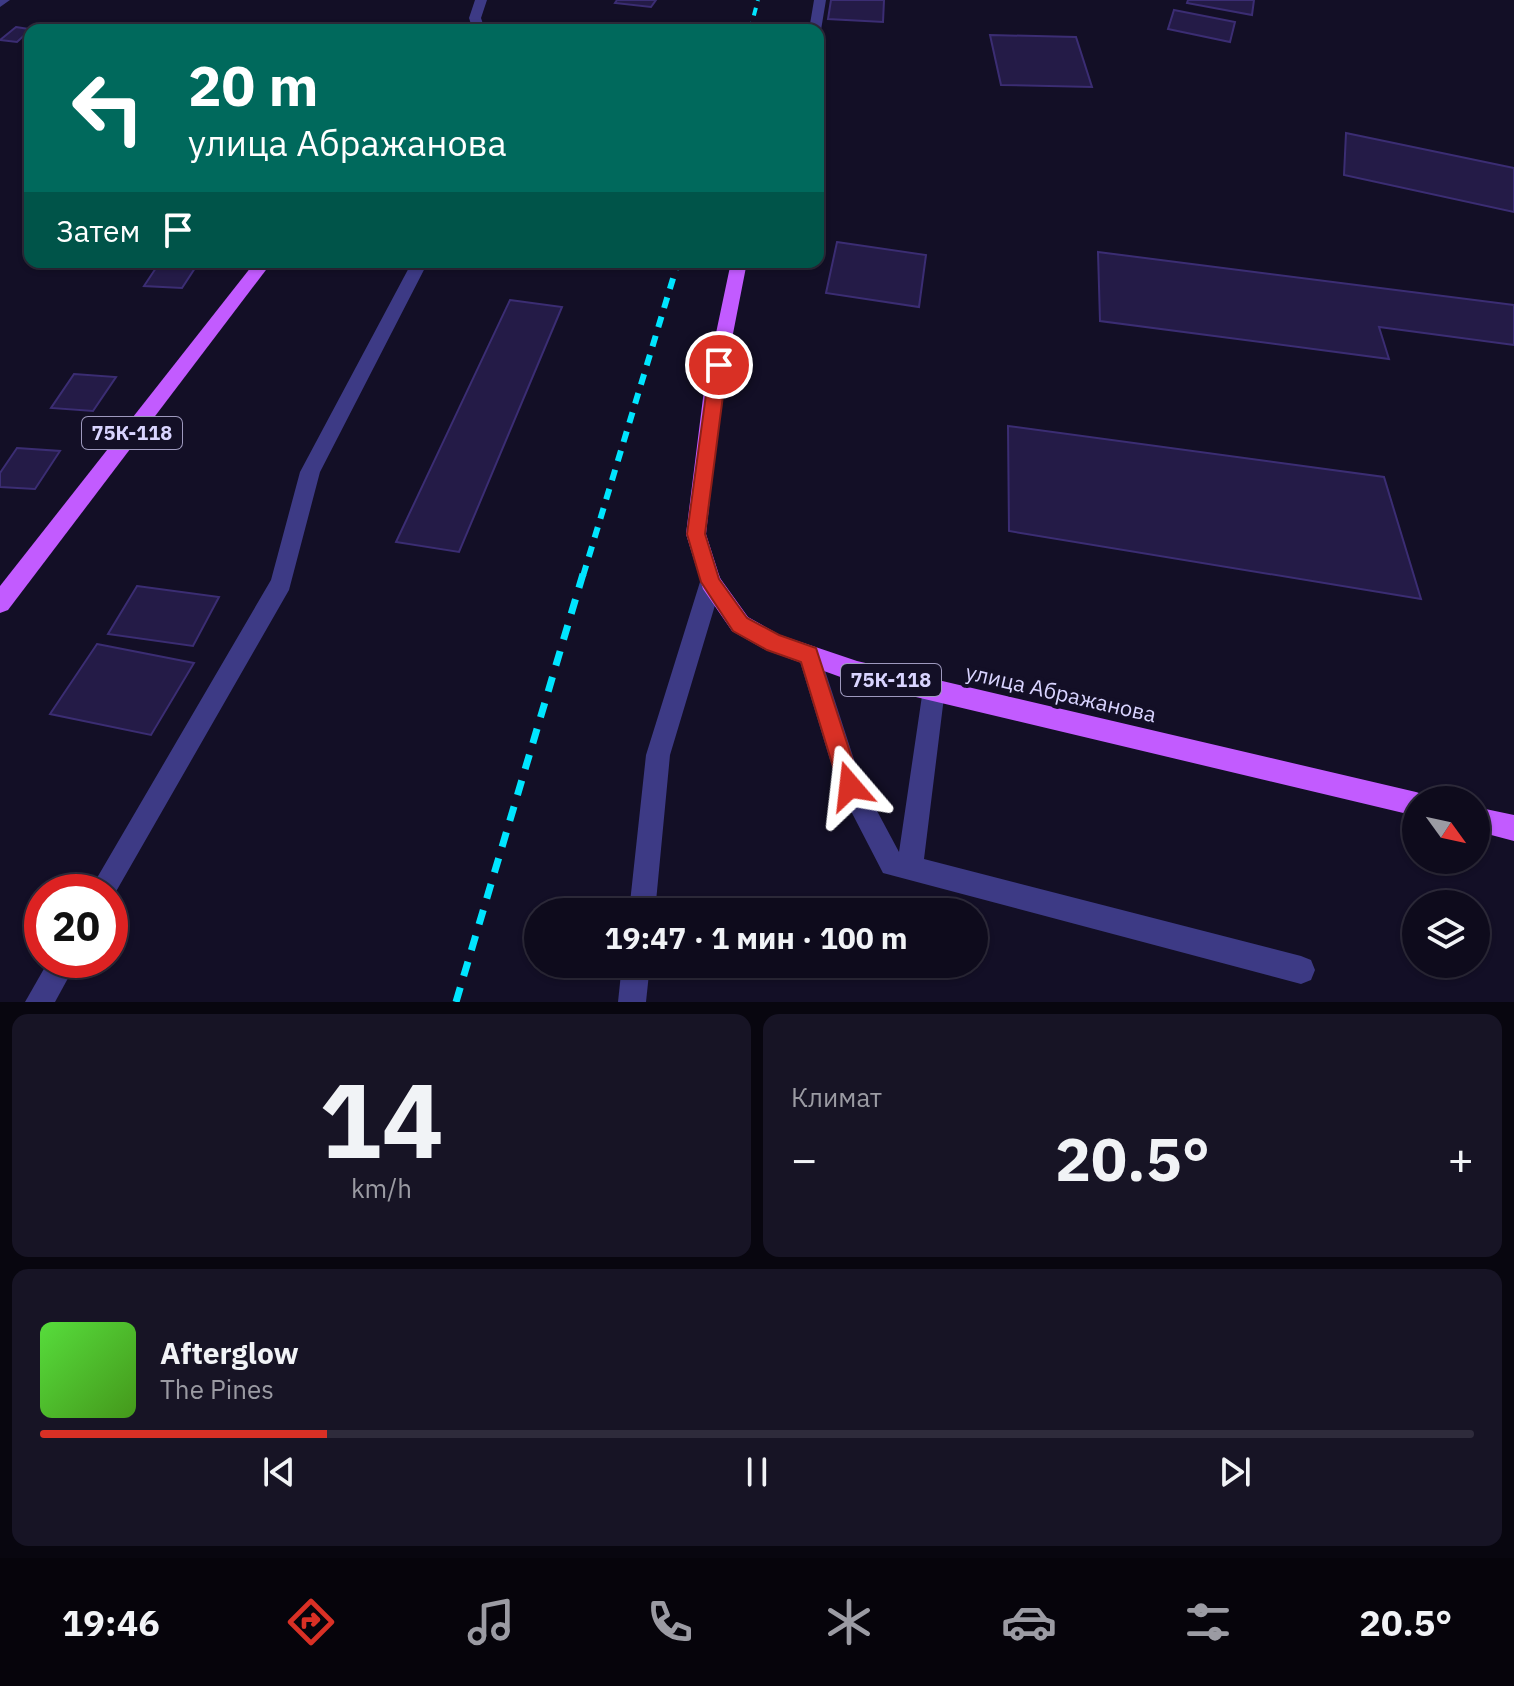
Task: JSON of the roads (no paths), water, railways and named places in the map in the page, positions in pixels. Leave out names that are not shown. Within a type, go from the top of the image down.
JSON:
[{"type":"main road","name":"75К-118","points":[[0,603],[259,268]]},
{"type":"main road","name":"улица Абражанова","points":[[738,268],[713,390],[696,534],[711,582],[740,624],[774,643],[857,672],[1402,801]]},
{"type":"main road","points":[[1490,822],[1514,828]]},
{"type":"street","points":[[477,24],[475,18],[481,0]]},
{"type":"street","points":[[816,24],[820,0]]},
{"type":"street","points":[[113,874],[281,583],[310,472],[417,268]]},
{"type":"street","points":[[643,898],[658,755],[711,582]]},
{"type":"street","points":[[809,655],[850,786],[892,864],[1301,970]]},
{"type":"street","points":[[910,868],[934,689]]},
{"type":"street","points":[[39,1002],[53,978]]},
{"type":"street","points":[[632,1002],[635,978]]},
{"type":"railway","points":[[752,24],[758,0]]},
{"type":"railway","points":[[583,576],[676,268]]},
{"type":"railway","points":[[456,1002],[583,574]]}]
